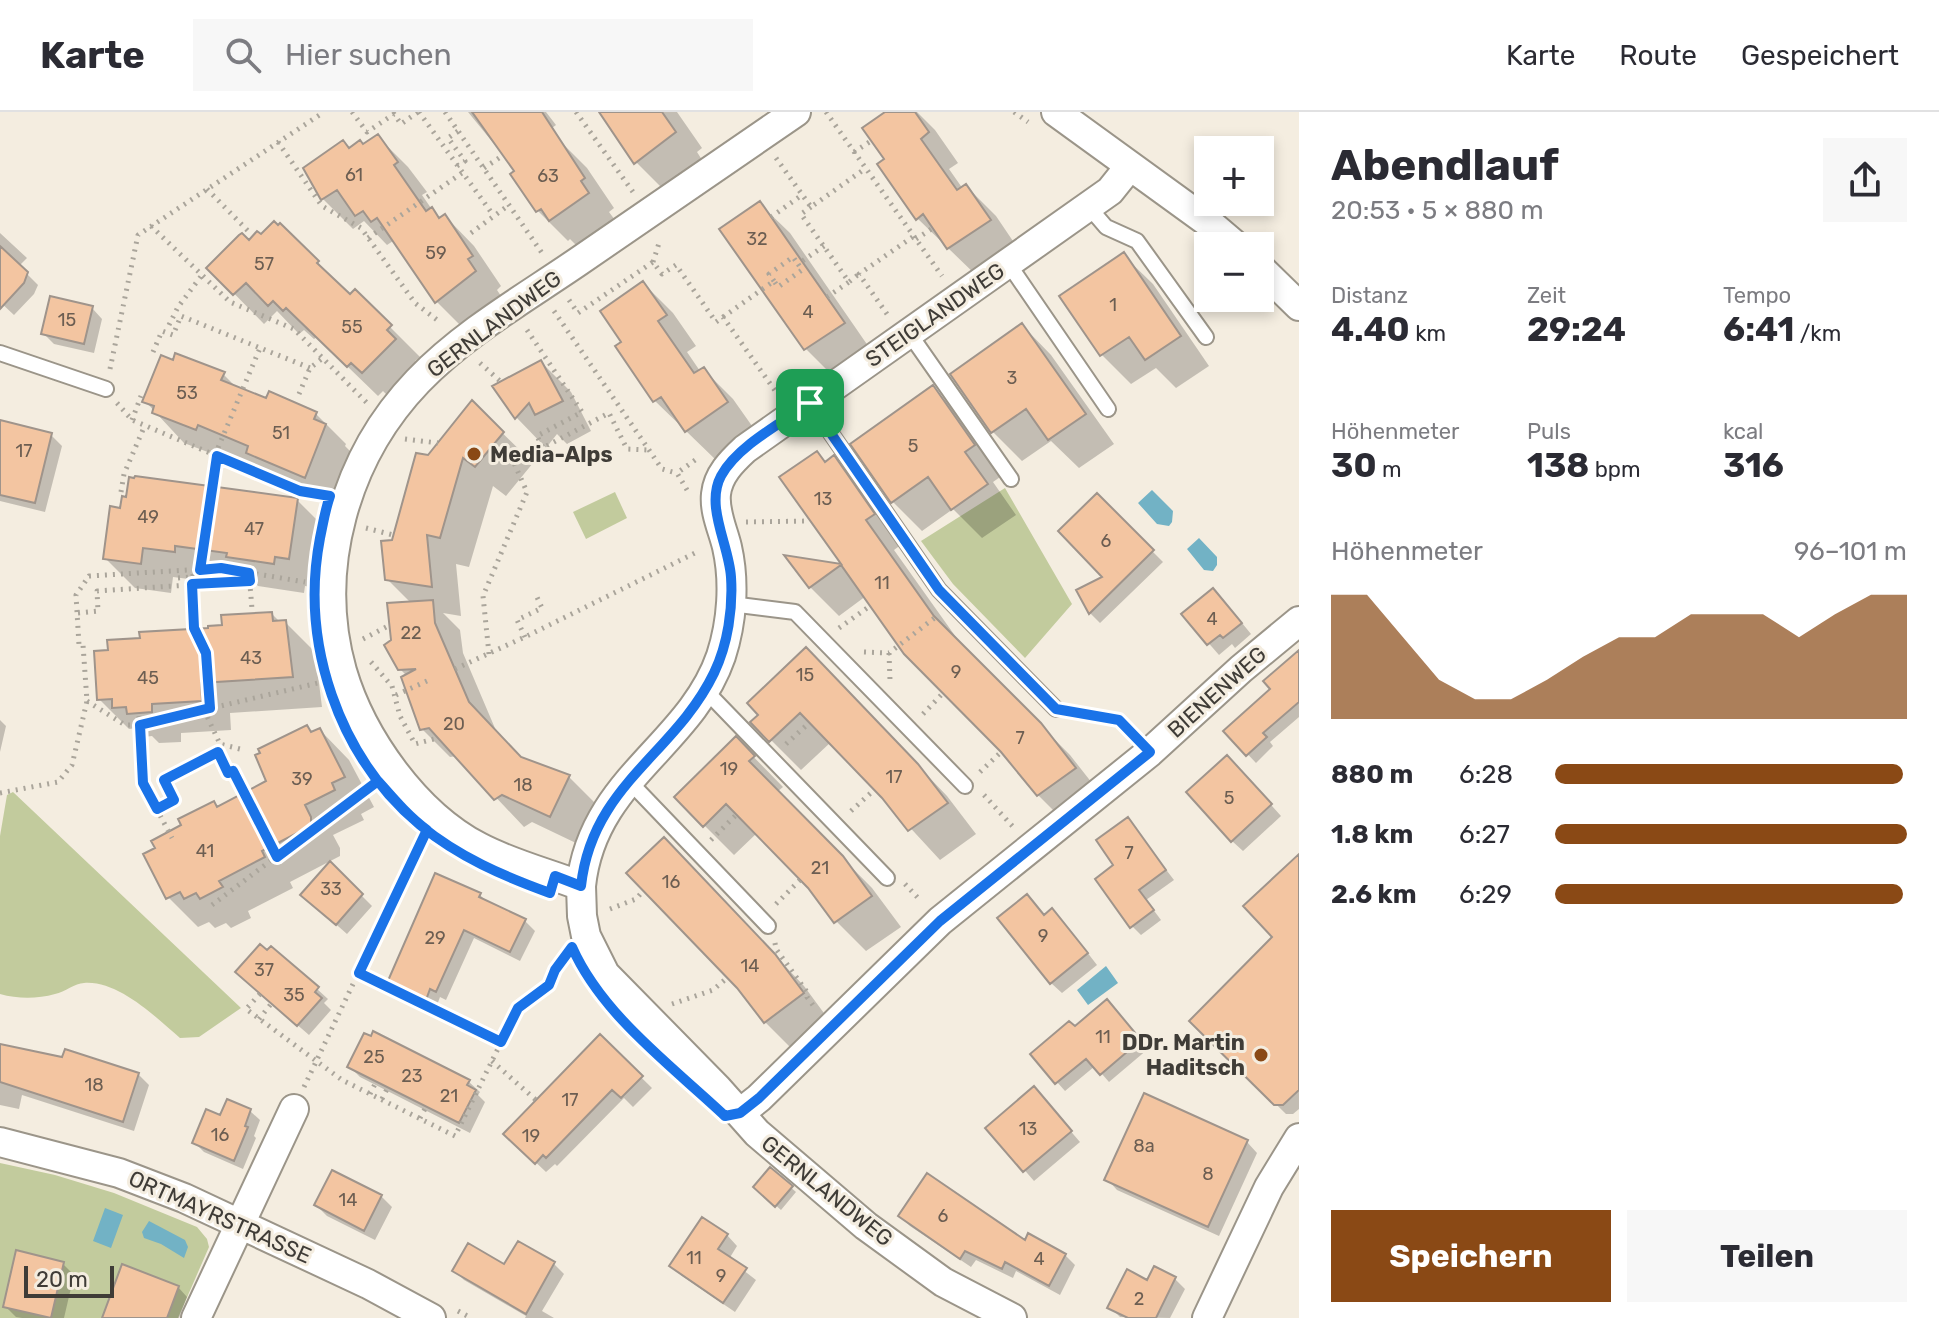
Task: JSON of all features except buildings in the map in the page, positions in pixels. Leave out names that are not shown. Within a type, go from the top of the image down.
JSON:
[{"type":"street","name":"GERNLANDWEG","points":[[796,112],[469,336],[400,401],[358,468],[338,530],[330,593],[336,648],[353,705],[380,753],[420,800],[460,836],[481,849],[581,886],[586,936],[605,974],[757,1133],[866,1226],[943,1282],[1012,1318]]},
{"type":"street","points":[[1056,112],[1220,232]]},
{"type":"street","name":"STEIGLANDWEG","points":[[581,886],[589,844],[605,812],[628,780],[692,709],[705,690],[722,652],[731,604],[731,577],[713,538],[716,493],[720,478],[729,464],[810,403],[901,327],[1008,263],[1110,191],[1130,166]]},
{"type":"street","points":[[1274,282],[1299,306]]},
{"type":"street","name":"BIENENWEG","points":[[740,1113],[940,921],[1150,752],[1299,621]]},
{"type":"street","points":[[196,1318],[294,1109]]},
{"type":"street","points":[[1207,1318],[1269,1187],[1299,1138]]},
{"type":"street","name":"ORTMAYRSTRASSE","points":[[0,1142],[119,1173],[184,1198],[368,1284],[431,1318]]},
{"type":"lane","points":[[1088,206],[1106,227],[1137,241],[1206,337]]},
{"type":"lane","points":[[1008,263],[1108,409]]},
{"type":"lane","points":[[901,327],[1011,479]]},
{"type":"lane","points":[[0,353],[106,389]]},
{"type":"lane","points":[[810,403],[939,590],[1056,709]]},
{"type":"lane","points":[[731,604],[795,612],[968,783]]},
{"type":"lane","points":[[705,690],[887,878]]},
{"type":"lane","points":[[628,780],[764,922]]},
{"type":"path","points":[[324,112],[138,235],[106,389],[132,420],[300,491],[330,496]]},
{"type":"path","points":[[352,112],[367,132],[394,114],[401,124],[418,112],[491,212]]},
{"type":"path","points":[[445,112],[549,262]]},
{"type":"path","points":[[576,112],[638,200]]},
{"type":"path","points":[[826,112],[948,283]]},
{"type":"path","points":[[457,166],[465,161],[448,138],[458,131]]},
{"type":"path","points":[[854,152],[871,141]]},
{"type":"path","points":[[278,142],[322,206],[361,228],[415,303],[450,330]]},
{"type":"path","points":[[771,150],[811,207]]},
{"type":"path","points":[[484,168],[499,158]]},
{"type":"path","points":[[849,282],[801,214],[866,168]]},
{"type":"path","points":[[368,238],[462,173]]},
{"type":"path","points":[[207,189],[249,232]]},
{"type":"path","points":[[771,217],[802,195]]},
{"type":"path","points":[[471,233],[509,205]]},
{"type":"path","points":[[151,226],[230,302],[294,329],[373,408]]},
{"type":"path","points":[[827,297],[933,228]]},
{"type":"path","points":[[798,264],[824,246]]},
{"type":"path","points":[[793,257],[798,264],[802,270],[778,287],[769,274],[793,257]]},
{"type":"path","points":[[564,293],[578,313],[653,262],[662,274],[676,265],[716,322],[774,281]]},
{"type":"path","points":[[859,274],[901,327]]},
{"type":"path","points":[[169,325],[178,307],[202,275]]},
{"type":"path","points":[[549,304],[662,469],[677,473],[691,499]]},
{"type":"path","points":[[153,352],[162,331],[173,335],[181,316],[310,368]]},
{"type":"path","points":[[723,317],[781,400]]},
{"type":"path","points":[[522,323],[582,412],[537,436],[543,448]]},
{"type":"path","points":[[178,578],[193,577],[196,570],[216,456],[260,348]]},
{"type":"path","points":[[473,356],[500,381]]},
{"type":"path","points":[[299,394],[310,368],[323,358]]},
{"type":"path","points":[[132,420],[141,396]]},
{"type":"path","points":[[489,654],[483,596],[527,492],[514,463],[609,413],[627,449],[649,450]]},
{"type":"path","points":[[121,492],[124,474],[145,425]]},
{"type":"path","points":[[397,450],[409,431]]},
{"type":"path","points":[[404,438],[438,443]]},
{"type":"path","points":[[677,473],[703,455]]},
{"type":"path","points":[[363,540],[370,513]]},
{"type":"path","points":[[455,669],[525,637],[740,522],[810,521]]},
{"type":"path","points":[[365,528],[393,535]]},
{"type":"path","points":[[0,793],[58,782],[72,765],[87,701],[76,595],[89,576],[221,568],[314,583]]},
{"type":"path","points":[[249,573],[252,609]]},
{"type":"path","points":[[78,613],[98,611],[97,591],[250,581]]},
{"type":"path","points":[[192,584],[194,628],[206,653],[207,709],[220,744],[240,749]]},
{"type":"path","points":[[525,637],[517,620],[542,608],[536,595]]},
{"type":"path","points":[[826,644],[889,653],[952,604]]},
{"type":"path","points":[[826,644],[870,606]]},
{"type":"path","points":[[360,628],[363,644],[390,625]]},
{"type":"path","points":[[369,660],[392,686],[400,716],[415,744],[438,738]]},
{"type":"path","points":[[87,701],[125,725],[140,725],[327,681]]},
{"type":"path","points":[[396,695],[427,681]]},
{"type":"path","points":[[1056,709],[1119,720],[1150,752]]},
{"type":"path","points":[[139,716],[143,783],[172,838]]},
{"type":"path","points":[[771,758],[809,723]]},
{"type":"path","points":[[157,809],[174,800],[164,780],[218,752],[228,773],[233,771],[277,857]]},
{"type":"path","points":[[1001,752],[968,783],[1032,847]]},
{"type":"path","points":[[212,905],[378,781]]},
{"type":"path","points":[[835,825],[874,790]]},
{"type":"path","points":[[698,853],[736,815]]},
{"type":"path","points":[[316,1063],[427,830]]},
{"type":"path","points":[[887,878],[899,877],[940,921]]},
{"type":"path","points":[[800,880],[764,922],[774,932],[776,949],[830,1027]]},
{"type":"path","points":[[582,916],[596,915],[636,899],[643,891]]},
{"type":"path","points":[[260,994],[246,1009],[316,1063],[455,1136],[518,1008],[549,985],[555,970],[572,947]]},
{"type":"path","points":[[359,973],[501,1042]]},
{"type":"path","points":[[648,1019],[658,1009],[713,990],[727,978]]},
{"type":"path","points":[[259,1019],[271,1004]]},
{"type":"path","points":[[492,1061],[537,1101]]},
{"type":"path","points":[[370,1094],[376,1082]]},
{"type":"path","points":[[382,1099],[389,1085]]},
{"type":"path","points":[[420,1118],[426,1107]]},
{"type":"green space","points":[[1005,488],[1072,604],[1025,658],[953,584],[921,541]]},
{"type":"green space","points":[[615,492],[627,518],[586,539],[573,512]]},
{"type":"green space","points":[[13,792],[241,1008],[199,1037],[180,1038],[136,1002],[97,984],[81,983],[41,997],[21,998],[0,994],[0,836],[7,795]]},
{"type":"green space","points":[[0,1163],[114,1193],[197,1227],[207,1239],[209,1247],[178,1318],[0,1318]]},
{"type":"water","points":[[1152,490],[1173,511],[1169,526],[1157,524],[1138,503]]},
{"type":"water","points":[[1199,538],[1217,557],[1213,571],[1204,570],[1187,549]]},
{"type":"water","points":[[1106,966],[1118,983],[1088,1005],[1077,990]]},
{"type":"water","points":[[105,1208],[123,1215],[111,1248],[93,1241]]},
{"type":"water","points":[[149,1221],[185,1240],[188,1247],[184,1258],[144,1238],[142,1232]]},
{"type":"place","name":"Media-Alps","points":[[474,454]]},
{"type":"place","name":"DDr. Martin Haditsch","points":[[1261,1055]]},
{"type":"route","points":[[810,403],[745,449],[720,478],[716,505],[727,549],[731,604],[716,670],[692,709],[628,780],[605,812],[589,844],[581,886],[555,876],[550,893],[480,865],[447,845],[427,830],[422,826],[401,808],[378,781],[337,712],[315,631],[314,583],[330,496],[300,491],[217,456],[200,570],[221,568],[249,573],[250,581],[192,584],[194,628],[206,653],[210,708],[140,725],[143,783],[157,809],[174,800],[164,780],[218,752],[228,773],[233,771],[277,857],[378,781],[401,808],[427,830],[359,973],[501,1042],[518,1008],[549,985],[555,970],[572,947],[583,973],[615,1013],[725,1116],[740,1113],[940,921],[1150,752],[1119,720],[1056,709],[939,590],[810,403]]}]
